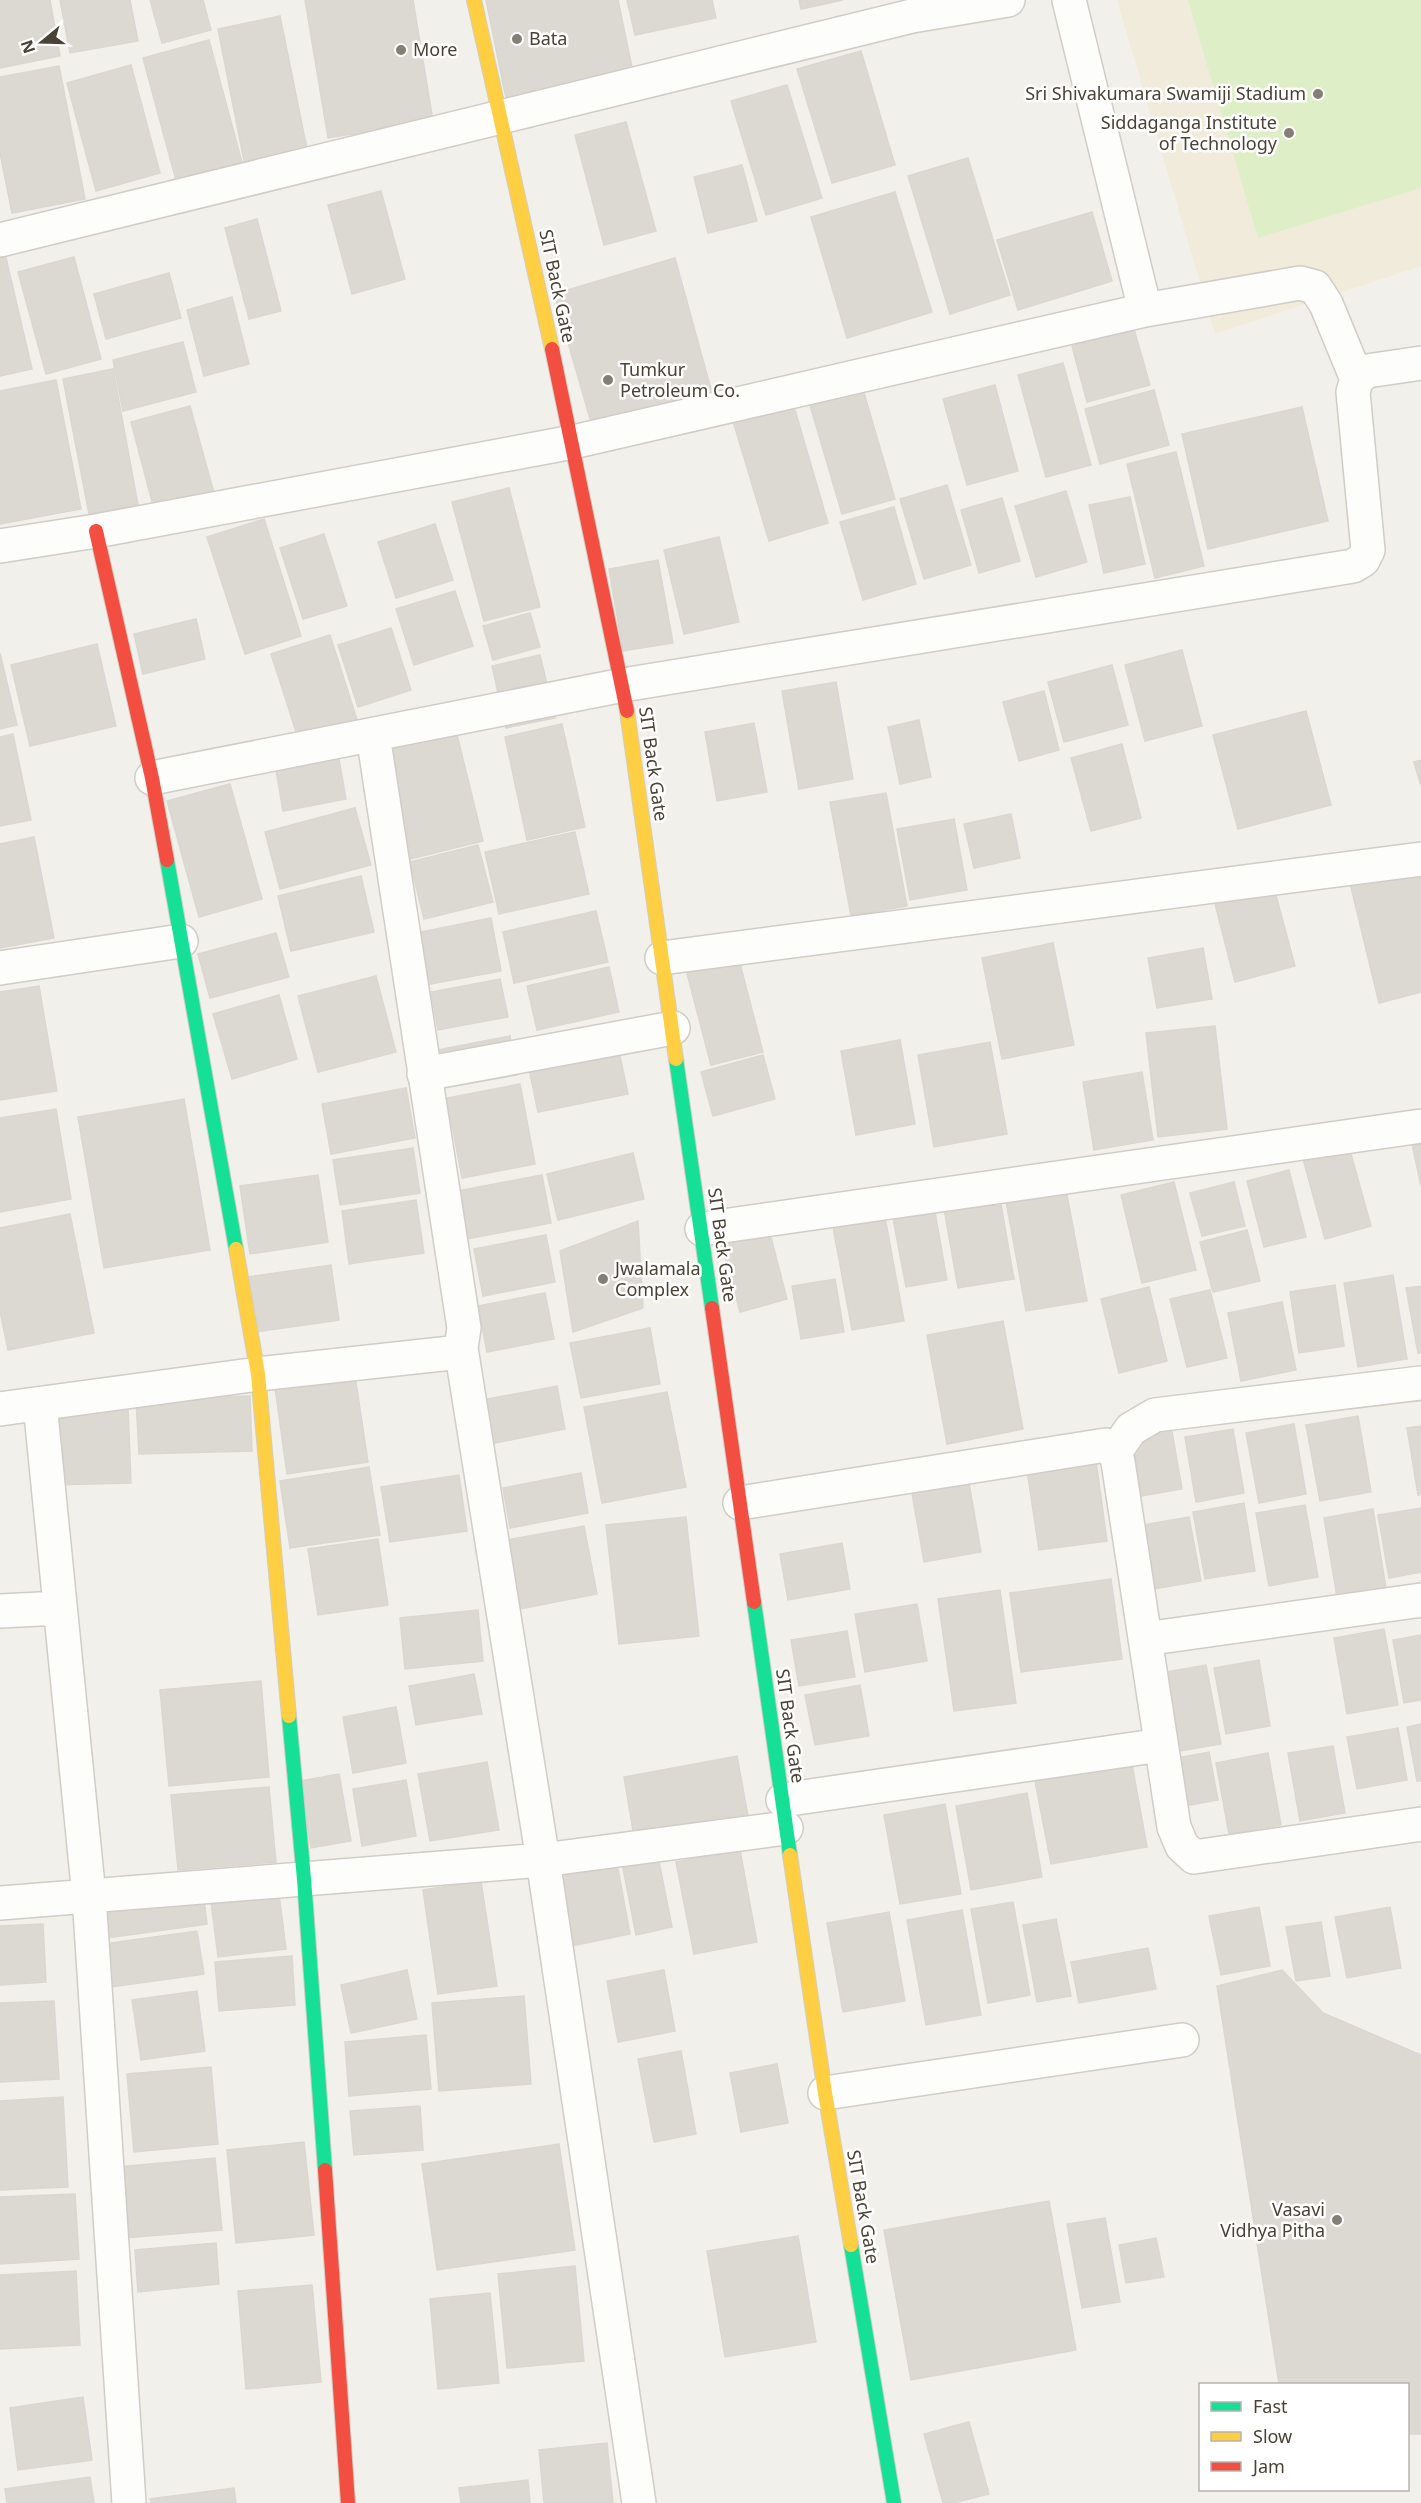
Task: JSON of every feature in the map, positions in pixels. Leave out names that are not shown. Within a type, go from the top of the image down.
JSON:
[{"type":"street","name":"SIT Back Gate","points":[[474,0],[573,442],[623,685],[825,2093],[894,2503]]},
{"type":"street","points":[[0,240],[912,16],[1008,0]]},
{"type":"street","points":[[1069,0],[1144,310]]},
{"type":"street","points":[[0,546],[96,531],[573,442],[1144,310],[1300,283],[1315,287],[1326,304],[1357,379]]},
{"type":"street","points":[[152,778],[623,685],[1353,566],[1363,560],[1368,550],[1353,392],[1357,379],[1367,371],[1421,363]]},
{"type":"street","points":[[96,531],[152,778],[258,1374],[304,1879],[348,2503]]},
{"type":"street","points":[[373,735],[464,1328],[461,1348],[543,1860],[639,2503]]},
{"type":"street","points":[[662,958],[1421,859]]},
{"type":"street","points":[[0,968],[181,941]]},
{"type":"street","points":[[424,1074],[673,1028]]},
{"type":"street","points":[[702,1229],[1421,1126]]},
{"type":"street","points":[[0,1409],[258,1374],[451,1353],[461,1348]]},
{"type":"street","points":[[1115,1452],[1131,1429],[1155,1415],[1421,1383]]},
{"type":"street","points":[[39,1404],[88,1896],[129,2503]]},
{"type":"street","points":[[740,1503],[1106,1445],[1115,1452],[1118,1462],[1174,1827],[1182,1846],[1194,1857],[1421,1824]]},
{"type":"street","points":[[1145,1639],[1421,1600]]},
{"type":"street","points":[[0,1611],[60,1608]]},
{"type":"street","points":[[0,1903],[543,1860],[1161,1745]]},
{"type":"street","points":[[825,2093],[1182,2040]]},
{"type":"shaded area","name":"Siddaganga Institute of Technology","points":[[1117,0],[1421,0],[1421,266],[1215,334]]},
{"type":"green space","name":"Sri Shivakumara Swamiji Stadium","points":[[1188,0],[1421,0],[1421,188],[1258,238]]},
{"type":"building","points":[[0,0],[50,0],[60,56],[0,68]]},
{"type":"building","points":[[60,0],[130,0],[138,41],[70,53]]},
{"type":"building","points":[[150,0],[203,0],[211,30],[162,43]]},
{"type":"building","points":[[305,0],[413,0],[433,121],[328,138]]},
{"type":"building","points":[[486,0],[618,0],[634,77],[507,103]]},
{"type":"building","points":[[627,0],[712,0],[716,18],[635,35]]},
{"type":"building","points":[[799,0],[843,0],[801,9]]},
{"type":"building","points":[[280,16],[308,154],[245,166],[218,29]]},
{"type":"building","points":[[209,40],[243,166],[177,184],[143,58]]},
{"type":"building","points":[[861,51],[895,165],[832,183],[797,69]]},
{"type":"building","points":[[131,65],[160,173],[96,191],[67,83]]},
{"type":"building","points":[[59,66],[85,199],[12,213],[0,153],[0,77]]},
{"type":"building","points":[[787,85],[822,198],[766,215],[731,101]]},
{"type":"building","points":[[626,122],[656,231],[604,245],[575,135]]},
{"type":"building","points":[[968,158],[1010,295],[950,314],[908,176]]},
{"type":"building","points":[[742,165],[757,221],[708,233],[694,177]]},
{"type":"building","points":[[381,191],[405,279],[352,294],[328,205]]},
{"type":"building","points":[[895,192],[932,312],[847,338],[811,217]]},
{"type":"building","points":[[1092,212],[1112,281],[1018,310],[997,240]]},
{"type":"building","points":[[257,219],[281,311],[249,319],[225,228]]},
{"type":"building","points":[[0,245],[3,245],[32,369],[0,376]]},
{"type":"building","points":[[74,257],[101,359],[46,374],[18,272]]},
{"type":"building","points":[[675,258],[714,400],[593,429],[554,294]]},
{"type":"building","points":[[169,273],[181,318],[106,339],[94,294]]},
{"type":"building","points":[[232,297],[249,364],[204,376],[187,310]]},
{"type":"building","points":[[1134,329],[1150,385],[1087,402],[1072,346]]},
{"type":"building","points":[[183,342],[196,392],[123,411],[113,360]]},
{"type":"building","points":[[1063,363],[1091,465],[1046,477],[1018,375]]},
{"type":"building","points":[[113,369],[138,505],[89,514],[63,379]]},
{"type":"building","points":[[56,380],[81,509],[0,524],[0,391]]},
{"type":"building","points":[[995,385],[1018,471],[967,485],[943,399]]},
{"type":"building","points":[[862,386],[895,499],[842,514],[809,402]]},
{"type":"building","points":[[1154,390],[1169,445],[1100,464],[1085,409]]},
{"type":"building","points":[[793,403],[828,523],[769,541],[733,421]]},
{"type":"building","points":[[190,406],[214,493],[154,509],[131,422]]},
{"type":"building","points":[[1302,407],[1328,521],[1208,549],[1182,434]]},
{"type":"building","points":[[1176,452],[1204,566],[1155,578],[1127,464]]},
{"type":"building","points":[[947,485],[971,565],[924,579],[900,499]]},
{"type":"building","points":[[509,488],[540,607],[484,621],[452,502]]},
{"type":"building","points":[[1066,491],[1087,562],[1036,577],[1015,506]]},
{"type":"building","points":[[1130,497],[1145,564],[1104,573],[1089,505]]},
{"type":"building","points":[[1002,498],[1020,561],[979,573],[961,510]]},
{"type":"building","points":[[894,507],[916,584],[863,600],[840,522]]},
{"type":"building","points":[[264,519],[301,636],[245,654],[207,537]]},
{"type":"building","points":[[435,524],[453,580],[396,598],[378,542]]},
{"type":"building","points":[[324,534],[347,606],[303,619],[280,548]]},
{"type":"building","points":[[719,537],[739,622],[684,634],[664,550]]},
{"type":"building","points":[[658,560],[673,643],[623,651],[609,569]]},
{"type":"building","points":[[455,591],[473,646],[414,665],[396,609]]},
{"type":"building","points":[[530,613],[540,647],[493,660],[483,626]]},
{"type":"building","points":[[196,619],[205,659],[143,674],[134,634]]},
{"type":"building","points":[[391,628],[411,690],[358,707],[338,645]]},
{"type":"building","points":[[330,635],[359,726],[300,744],[271,654]]},
{"type":"building","points":[[97,644],[116,726],[30,746],[11,665]]},
{"type":"building","points":[[1182,650],[1202,726],[1145,741],[1125,665]]},
{"type":"building","points":[[0,653],[17,725],[0,729]]},
{"type":"building","points":[[540,655],[555,718],[506,728],[492,666]]},
{"type":"building","points":[[1112,665],[1128,725],[1064,742],[1048,682]]},
{"type":"building","points":[[836,682],[853,779],[799,789],[782,691]]},
{"type":"building","points":[[1044,691],[1059,750],[1019,761],[1003,702]]},
{"type":"building","points":[[1306,711],[1331,805],[1238,829],[1213,735]]},
{"type":"building","points":[[919,720],[931,777],[900,784],[888,727]]},
{"type":"building","points":[[454,722],[483,841],[406,860],[376,742]]},
{"type":"building","points":[[754,723],[767,792],[717,801],[705,732]]},
{"type":"building","points":[[562,724],[585,827],[527,840],[505,737]]},
{"type":"building","points":[[13,734],[31,820],[0,826],[0,737]]},
{"type":"building","points":[[1122,744],[1141,818],[1091,831],[1071,758]]},
{"type":"building","points":[[337,748],[346,799],[283,811],[274,759]]},
{"type":"building","points":[[1421,760],[1421,786],[1414,762]]},
{"type":"building","points":[[230,784],[262,899],[199,917],[167,801]]},
{"type":"building","points":[[886,793],[907,906],[851,916],[830,802]]},
{"type":"building","points":[[355,808],[371,865],[280,889],[265,832]]},
{"type":"building","points":[[1011,814],[1020,858],[974,868],[964,824]]},
{"type":"building","points":[[954,819],[967,890],[910,900],[897,829]]},
{"type":"building","points":[[575,832],[589,894],[499,914],[485,852]]},
{"type":"building","points":[[34,837],[54,938],[0,948],[0,844]]},
{"type":"building","points":[[478,845],[493,902],[424,919],[410,862]]},
{"type":"building","points":[[1417,866],[1421,881],[1421,992],[1379,1003],[1350,883]]},
{"type":"building","points":[[361,876],[374,932],[291,951],[278,896]]},
{"type":"building","points":[[1273,884],[1295,966],[1235,982],[1214,900]]},
{"type":"building","points":[[596,911],[608,962],[514,983],[503,932]]},
{"type":"building","points":[[491,918],[501,971],[426,985],[416,933]]},
{"type":"building","points":[[276,933],[289,977],[210,998],[198,954]]},
{"type":"building","points":[[1053,943],[1074,1045],[1002,1059],[982,958]]},
{"type":"building","points":[[1203,948],[1212,999],[1157,1008],[1148,958]]},
{"type":"building","points":[[737,952],[763,1052],[711,1065],[685,966]]},
{"type":"building","points":[[609,967],[619,1012],[537,1030],[527,986]]},
{"type":"building","points":[[376,976],[396,1052],[318,1072],[298,996]]},
{"type":"building","points":[[500,979],[508,1017],[438,1030],[431,992]]},
{"type":"building","points":[[39,986],[57,1091],[0,1100],[0,992]]},
{"type":"building","points":[[279,995],[297,1059],[232,1079],[213,1014]]},
{"type":"building","points":[[1215,1026],[1227,1129],[1158,1137],[1146,1033]]},
{"type":"building","points":[[510,1036],[517,1075],[444,1088],[437,1050]]},
{"type":"building","points":[[900,1040],[915,1124],[856,1135],[841,1051]]},
{"type":"building","points":[[990,1042],[1007,1134],[934,1147],[918,1055]]},
{"type":"building","points":[[618,1046],[628,1094],[538,1112],[528,1064]]},
{"type":"building","points":[[763,1055],[775,1099],[713,1116],[701,1072]]},
{"type":"building","points":[[1142,1072],[1153,1140],[1094,1150],[1083,1082]]},
{"type":"building","points":[[520,1084],[535,1164],[462,1178],[447,1098]]},
{"type":"building","points":[[406,1088],[415,1138],[331,1154],[322,1104]]},
{"type":"building","points":[[184,1099],[210,1250],[104,1268],[78,1117]]},
{"type":"building","points":[[56,1109],[71,1199],[0,1212],[0,1118]]},
{"type":"building","points":[[1421,1137],[1421,1186],[1411,1139]]},
{"type":"building","points":[[1348,1143],[1371,1226],[1325,1239],[1302,1155]]},
{"type":"building","points":[[413,1148],[420,1193],[340,1205],[333,1160]]},
{"type":"building","points":[[633,1153],[644,1199],[558,1220],[547,1174]]},
{"type":"building","points":[[1289,1170],[1306,1237],[1264,1247],[1247,1181]]},
{"type":"building","points":[[318,1175],[328,1242],[250,1254],[240,1186]]},
{"type":"building","points":[[542,1175],[551,1223],[461,1240],[452,1192]]},
{"type":"building","points":[[1174,1182],[1196,1270],[1142,1283],[1121,1195]]},
{"type":"building","points":[[1234,1182],[1245,1226],[1202,1236],[1190,1193]]},
{"type":"building","points":[[1066,1190],[1087,1301],[1026,1311],[1006,1201]]},
{"type":"building","points":[[999,1193],[1014,1279],[958,1288],[943,1203]]},
{"type":"building","points":[[416,1200],[424,1253],[349,1264],[342,1211]]},
{"type":"building","points":[[933,1201],[947,1280],[906,1287],[891,1208]]},
{"type":"building","points":[[70,1214],[94,1333],[8,1350],[0,1311],[0,1228]]},
{"type":"building","points":[[885,1217],[904,1321],[852,1330],[833,1227]]},
{"type":"building","name":"Jwalamala Complex","points":[[638,1221],[643,1308],[573,1332],[560,1251]]},
{"type":"building","points":[[767,1222],[787,1299],[740,1312],[719,1235]]},
{"type":"building","points":[[1247,1230],[1260,1281],[1213,1292],[1200,1242]]},
{"type":"building","points":[[546,1235],[555,1282],[483,1296],[474,1249]]},
{"type":"building","points":[[331,1265],[339,1320],[256,1332],[248,1277]]},
{"type":"building","points":[[1393,1275],[1407,1359],[1358,1367],[1344,1283]]},
{"type":"building","points":[[835,1279],[844,1332],[801,1339],[792,1286]]},
{"type":"building","points":[[1335,1285],[1344,1346],[1299,1353],[1290,1292]]},
{"type":"building","points":[[1421,1286],[1421,1353],[1418,1353],[1406,1288]]},
{"type":"building","points":[[1149,1287],[1167,1361],[1119,1373],[1101,1299]]},
{"type":"building","points":[[1210,1290],[1227,1358],[1187,1367],[1170,1299]]},
{"type":"building","points":[[545,1293],[554,1339],[487,1352],[478,1306]]},
{"type":"building","points":[[1282,1302],[1296,1370],[1241,1381],[1228,1313]]},
{"type":"building","points":[[1003,1321],[1023,1429],[947,1444],[927,1335]]},
{"type":"building","points":[[650,1328],[660,1384],[581,1398],[570,1343]]},
{"type":"building","points":[[354,1369],[368,1462],[287,1474],[274,1380]]},
{"type":"building","points":[[557,1386],[565,1429],[490,1444],[482,1400]]},
{"type":"building","points":[[667,1392],[686,1487],[602,1503],[584,1407]]},
{"type":"building","points":[[250,1396],[252,1451],[139,1454],[136,1400]]},
{"type":"building","points":[[128,1407],[131,1483],[50,1485],[47,1410]]},
{"type":"building","points":[[1358,1416],[1371,1492],[1320,1501],[1306,1425]]},
{"type":"building","points":[[1294,1424],[1306,1494],[1259,1503],[1246,1433]]},
{"type":"building","points":[[1171,1426],[1182,1489],[1142,1496],[1131,1433]]},
{"type":"building","points":[[1421,1426],[1421,1494],[1418,1495],[1407,1428]]},
{"type":"building","points":[[1233,1429],[1244,1493],[1196,1502],[1185,1437]]},
{"type":"building","points":[[1096,1461],[1107,1541],[1039,1550],[1027,1470]]},
{"type":"building","points":[[369,1467],[380,1535],[290,1548],[280,1481]]},
{"type":"building","points":[[581,1473],[588,1513],[510,1528],[503,1488]]},
{"type":"building","points":[[459,1475],[467,1531],[390,1542],[381,1487]]},
{"type":"building","points":[[969,1483],[981,1552],[924,1562],[912,1493]]},
{"type":"building","points":[[1244,1503],[1255,1571],[1205,1579],[1193,1512]]},
{"type":"building","points":[[1305,1505],[1318,1577],[1269,1586],[1256,1513]]},
{"type":"building","points":[[1421,1508],[1421,1572],[1389,1578],[1378,1515]]},
{"type":"building","points":[[1373,1509],[1387,1594],[1338,1603],[1324,1518]]},
{"type":"building","points":[[686,1517],[699,1636],[619,1644],[606,1525]]},
{"type":"building","points":[[1189,1517],[1201,1581],[1154,1589],[1142,1525]]},
{"type":"building","points":[[584,1526],[597,1594],[514,1610],[501,1541]]},
{"type":"building","points":[[378,1539],[388,1605],[318,1615],[308,1549]]},
{"type":"building","points":[[842,1543],[850,1589],[788,1600],[780,1554]]},
{"type":"building","points":[[1111,1579],[1122,1659],[1021,1672],[1010,1593]]},
{"type":"building","points":[[1000,1590],[1016,1703],[954,1711],[938,1599]]},
{"type":"building","points":[[917,1604],[927,1661],[865,1672],[855,1614]]},
{"type":"building","points":[[478,1610],[483,1661],[405,1669],[400,1618]]},
{"type":"building","points":[[1384,1629],[1398,1705],[1347,1714],[1334,1638]]},
{"type":"building","points":[[847,1631],[855,1677],[799,1686],[791,1640]]},
{"type":"building","points":[[1421,1635],[1421,1700],[1404,1703],[1393,1640]]},
{"type":"building","points":[[1259,1660],[1270,1726],[1226,1734],[1214,1668]]},
{"type":"building","points":[[1206,1665],[1221,1744],[1169,1753],[1154,1674]]},
{"type":"building","points":[[474,1674],[482,1714],[416,1725],[409,1686]]},
{"type":"building","points":[[261,1681],[269,1777],[169,1786],[160,1690]]},
{"type":"building","points":[[860,1685],[869,1736],[815,1745],[805,1695]]},
{"type":"building","points":[[396,1707],[406,1763],[353,1773],[343,1717]]},
{"type":"building","points":[[1421,1724],[1421,1781],[1417,1781],[1407,1727]]},
{"type":"building","points":[[1398,1728],[1407,1780],[1357,1789],[1347,1737]]},
{"type":"building","points":[[1333,1746],[1345,1813],[1300,1821],[1288,1753]]},
{"type":"building","points":[[1209,1752],[1218,1800],[1174,1808],[1166,1760]]},
{"type":"building","points":[[1268,1753],[1281,1825],[1229,1834],[1216,1763]]},
{"type":"building","points":[[737,1756],[748,1816],[634,1837],[624,1777]]},
{"type":"building","points":[[1131,1759],[1147,1847],[1051,1864],[1034,1776]]},
{"type":"building","points":[[487,1762],[499,1830],[430,1841],[418,1774]]},
{"type":"building","points":[[339,1774],[351,1841],[311,1848],[300,1781]]},
{"type":"building","points":[[406,1780],[416,1836],[362,1846],[353,1789]]},
{"type":"building","points":[[269,1787],[276,1862],[178,1870],[171,1795]]},
{"type":"building","points":[[1027,1793],[1042,1877],[971,1890],[956,1806]]},
{"type":"building","points":[[945,1804],[961,1894],[900,1904],[884,1815]]},
{"type":"building","points":[[740,1850],[757,1942],[694,1954],[676,1862]]},
{"type":"building","points":[[657,1851],[672,1927],[636,1935],[621,1858]]},
{"type":"building","points":[[616,1858],[630,1934],[571,1946],[556,1869]]},
{"type":"building","points":[[481,1881],[497,1986],[438,1994],[423,1890]]},
{"type":"building","points":[[278,1886],[286,1949],[218,1957],[210,1894]]},
{"type":"building","points":[[203,1893],[207,1924],[100,1939],[95,1908]]},
{"type":"building","points":[[1013,1902],[1030,1995],[988,2003],[971,1909]]},
{"type":"building","points":[[1259,1907],[1270,1966],[1221,1975],[1209,1916]]},
{"type":"building","points":[[1390,1907],[1401,1968],[1347,1978],[1335,1917]]},
{"type":"building","points":[[962,1910],[981,2015],[926,2025],[907,1920]]},
{"type":"building","points":[[889,1912],[905,2001],[843,2012],[827,1923]]},
{"type":"building","points":[[1056,1919],[1071,1996],[1037,2002],[1023,1925]]},
{"type":"building","points":[[1321,1922],[1330,1976],[1296,1981],[1286,1927]]},
{"type":"building","points":[[43,1924],[46,1982],[0,1985],[0,1926]]},
{"type":"building","points":[[197,1931],[204,1974],[104,1988],[97,1945]]},
{"type":"building","points":[[1148,1948],[1156,1989],[1079,2003],[1071,1962]]},
{"type":"building","points":[[292,1956],[295,2005],[219,2011],[215,1962]]},
{"type":"building","points":[[407,1970],[417,2019],[351,2033],[341,1985]]},
{"type":"building","points":[[664,1970],[675,2031],[618,2042],[607,1981]]},
{"type":"building","name":"Vasavi Vidhya Pitha","points":[[1282,1970],[1323,2013],[1421,2055],[1421,2434],[1409,2434],[1409,2383],[1279,2383],[1217,1986]]},
{"type":"building","points":[[197,1991],[205,2051],[141,2060],[132,2000]]},
{"type":"building","points":[[524,1996],[531,2084],[439,2091],[432,2003]]},
{"type":"building","points":[[54,2001],[59,2079],[0,2082],[0,2003]]},
{"type":"building","points":[[426,2035],[431,2089],[349,2096],[345,2042]]},
{"type":"building","points":[[681,2051],[696,2134],[654,2142],[638,2059]]},
{"type":"building","points":[[777,2064],[788,2123],[741,2132],[730,2073]]},
{"type":"building","points":[[211,2067],[218,2144],[134,2152],[127,2074]]},
{"type":"building","points":[[63,2097],[68,2187],[0,2190],[0,2101]]},
{"type":"building","points":[[420,2106],[423,2150],[354,2155],[350,2111]]},
{"type":"building","points":[[304,2142],[314,2235],[236,2243],[227,2150]]},
{"type":"building","points":[[559,2144],[575,2250],[437,2270],[422,2164]]},
{"type":"building","points":[[215,2158],[222,2230],[124,2238],[118,2167]]},
{"type":"building","points":[[75,2194],[79,2259],[0,2264],[0,2197]]},
{"type":"building","points":[[1049,2201],[1076,2350],[911,2380],[884,2230]]},
{"type":"building","points":[[1105,2218],[1120,2302],[1082,2308],[1067,2224]]},
{"type":"building","points":[[798,2236],[816,2342],[725,2357],[707,2251]]},
{"type":"building","points":[[1156,2238],[1164,2277],[1126,2283],[1119,2245]]},
{"type":"building","points":[[216,2243],[219,2284],[138,2292],[135,2250]]},
{"type":"building","points":[[575,2266],[584,2361],[507,2368],[498,2274]]},
{"type":"building","points":[[76,2271],[80,2345],[0,2349],[0,2275]]},
{"type":"building","points":[[312,2285],[321,2382],[246,2389],[238,2291]]},
{"type":"building","points":[[490,2293],[499,2383],[438,2389],[430,2299]]},
{"type":"building","points":[[83,2397],[92,2460],[18,2470],[10,2408]]},
{"type":"building","points":[[969,2422],[989,2494],[953,2503],[943,2503],[924,2434]]},
{"type":"building","points":[[607,2443],[613,2503],[544,2503],[539,2450]]},
{"type":"building","points":[[90,2477],[94,2503],[7,2503],[5,2489]]},
{"type":"building","points":[[528,2480],[530,2503],[461,2503],[459,2488]]},
{"type":"building","points":[[234,2488],[236,2503],[151,2503],[150,2499]]},
{"type":"traffic: fast","points":[[167,860],[236,1249]]},
{"type":"traffic: fast","points":[[676,1059],[712,1308]]},
{"type":"traffic: fast","points":[[754,1602],[790,1855]]},
{"type":"traffic: fast","points":[[289,1716],[304,1879],[325,2170]]},
{"type":"traffic: fast","points":[[851,2245],[894,2503]]},
{"type":"traffic: slow","points":[[474,0],[552,349]]},
{"type":"traffic: slow","points":[[627,711],[676,1059]]},
{"type":"traffic: slow","points":[[236,1249],[258,1374],[289,1716]]},
{"type":"traffic: slow","points":[[790,1855],[825,2093],[851,2245]]},
{"type":"traffic: jam","points":[[552,349],[627,711]]},
{"type":"traffic: jam","points":[[96,531],[152,778],[167,860]]},
{"type":"traffic: jam","points":[[712,1308],[754,1602]]},
{"type":"traffic: jam","points":[[325,2170],[348,2503]]},
{"type":"place","name":"Bata","points":[[517,39]]},
{"type":"place","name":"More","points":[[401,50]]},
{"type":"place","name":"Sri Shivakumara Swamiji Stadium","points":[[1318,94]]},
{"type":"place","name":"Siddaganga Institute of Technology","points":[[1289,133]]},
{"type":"place","name":"Tumkur Petroleum Co.","points":[[608,380]]},
{"type":"place","name":"Jwalamala Complex","points":[[603,1279]]},
{"type":"place","name":"Vasavi Vidhya Pitha","points":[[1337,2220]]}]
